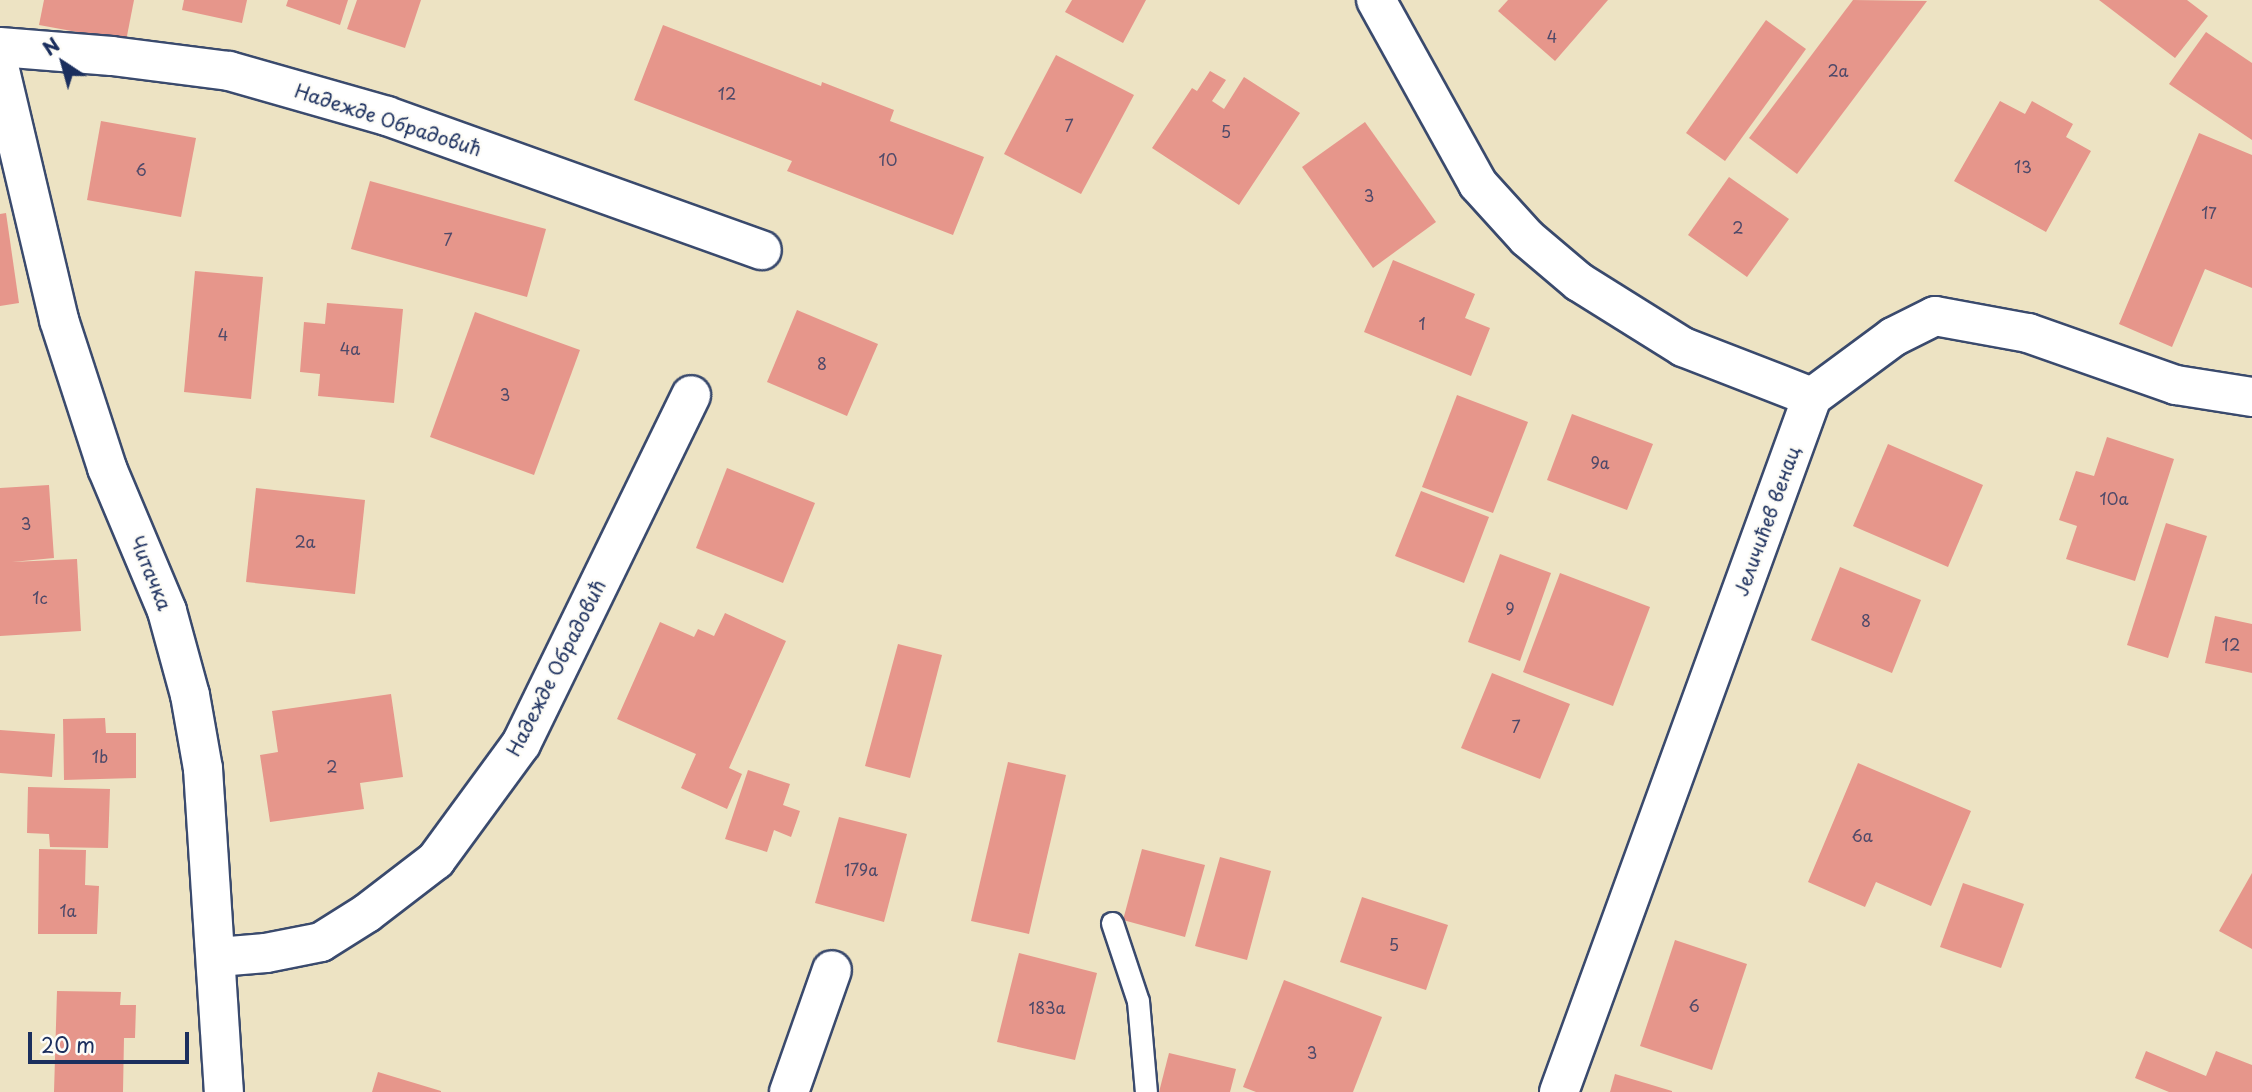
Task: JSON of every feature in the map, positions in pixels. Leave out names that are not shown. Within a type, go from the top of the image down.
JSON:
[{"type":"street","points":[[1376,0],[1478,184],[1527,238],[1579,282],[1683,347],[1812,397],[1893,337],[1935,316],[2028,334],[2176,385],[2252,397]]},
{"type":"street","name":"Надежде Обрадовић","points":[[0,47],[112,56],[229,71],[387,116],[762,250]]},
{"type":"street","name":"Читачка","points":[[0,69],[59,320],[107,468],[167,611],[190,695],[203,769],[218,957],[224,1092]]},
{"type":"street","name":"Надежде Обрадовић","points":[[218,957],[266,953],[321,942],[368,913],[436,860],[521,744],[691,395]]},
{"type":"street","name":"Јеличићев венац","points":[[1559,1092],[1812,397]]},
{"type":"street","points":[[789,1092],[832,970]]},
{"type":"lane","points":[[1112,923],[1138,1001],[1146,1092]]},
{"type":"building","points":[[44,0],[134,0],[126,41],[39,25]]},
{"type":"building","points":[[184,0],[247,0],[242,23],[182,10]]},
{"type":"building","points":[[288,0],[348,0],[340,25],[286,6]]},
{"type":"building","points":[[357,0],[421,0],[405,48],[347,29]]},
{"type":"building","points":[[1072,0],[1146,0],[1123,43],[1065,12]]},
{"type":"building","points":[[1508,0],[1608,0],[1555,61],[1498,11]]},
{"type":"building","points":[[1853,0],[1927,1],[1797,174],[1749,138]]},
{"type":"building","points":[[2099,0],[2187,0],[2208,16],[2175,58]]},
{"type":"building","points":[[1766,20],[1806,49],[1725,161],[1686,133]]},
{"type":"building","points":[[663,25],[821,86],[822,82],[894,110],[890,121],[984,157],[953,235],[787,171],[792,161],[634,100]]},
{"type":"building","points":[[2206,32],[2252,63],[2252,140],[2169,84]]},
{"type":"building","points":[[1056,55],[1134,95],[1081,194],[1004,154]]},
{"type":"building","points":[[1210,71],[1226,80],[1212,101],[1224,109],[1244,77],[1300,113],[1239,205],[1152,148],[1192,88],[1197,91]]},
{"type":"building","points":[[2000,101],[2025,114],[2032,101],[2073,124],[2066,137],[2091,151],[2046,232],[1954,181]]},
{"type":"building","points":[[101,121],[196,138],[181,217],[87,200]]},
{"type":"building","points":[[1365,122],[1436,222],[1373,268],[1302,167]]},
{"type":"building","points":[[2199,133],[2252,155],[2252,288],[2205,269],[2172,347],[2119,324]]},
{"type":"building","points":[[1729,177],[1789,219],[1747,277],[1688,235]]},
{"type":"building","points":[[370,181],[546,229],[527,297],[351,249]]},
{"type":"building","points":[[6,213],[19,303],[0,306],[0,214]]},
{"type":"building","points":[[1393,260],[1475,294],[1465,318],[1490,328],[1471,376],[1364,332]]},
{"type":"building","points":[[195,271],[263,277],[251,399],[184,392]]},
{"type":"building","points":[[327,303],[403,309],[394,403],[318,396],[320,374],[300,372],[304,322],[325,324]]},
{"type":"building","points":[[797,310],[878,344],[847,416],[767,382]]},
{"type":"building","points":[[475,312],[580,350],[534,475],[430,437]]},
{"type":"building","points":[[1457,395],[1528,422],[1493,513],[1422,487]]},
{"type":"building","points":[[1572,414],[1653,444],[1627,510],[1547,480]]},
{"type":"building","points":[[2107,437],[2174,459],[2135,581],[2066,559],[2077,526],[2059,520],[2076,471],[2094,476]]},
{"type":"building","points":[[1888,444],[1983,485],[1948,567],[1853,526]]},
{"type":"building","points":[[727,468],[815,503],[783,583],[696,548]]},
{"type":"building","points":[[49,485],[54,558],[12,562],[77,559],[81,631],[0,636],[0,488]]},
{"type":"building","points":[[256,488],[365,500],[355,594],[246,582]]},
{"type":"building","points":[[1421,491],[1489,517],[1464,583],[1395,556]]},
{"type":"building","points":[[2166,523],[2207,536],[2168,658],[2127,645]]},
{"type":"building","points":[[1500,554],[1551,573],[1520,661],[1468,642]]},
{"type":"building","points":[[1840,567],[1921,600],[1892,673],[1811,640]]},
{"type":"building","points":[[1560,573],[1650,607],[1613,706],[1523,672]]},
{"type":"building","points":[[725,613],[786,641],[729,768],[742,774],[727,809],[681,788],[696,754],[617,719],[660,622],[694,637],[698,629],[714,636]]},
{"type":"building","points":[[2215,616],[2252,624],[2252,673],[2205,663]]},
{"type":"building","points":[[898,644],[942,655],[910,778],[865,766]]},
{"type":"building","points":[[1492,673],[1570,704],[1540,779],[1461,748]]},
{"type":"building","points":[[391,694],[403,777],[360,783],[364,809],[270,822],[260,755],[278,752],[272,711]]},
{"type":"building","points":[[105,718],[106,733],[136,733],[136,778],[64,780],[63,719]]},
{"type":"building","points":[[0,730],[55,734],[52,777],[0,773]]},
{"type":"building","points":[[1008,762],[1066,775],[1029,934],[971,921]]},
{"type":"building","points":[[1858,763],[1971,811],[1931,906],[1876,882],[1865,907],[1808,882]]},
{"type":"building","points":[[748,770],[790,784],[783,805],[800,811],[791,837],[774,830],[767,852],[725,839]]},
{"type":"building","points":[[28,787],[110,789],[108,848],[50,847],[49,834],[27,833]]},
{"type":"building","points":[[839,817],[907,834],[884,922],[815,903]]},
{"type":"building","points":[[39,849],[86,850],[85,885],[99,886],[97,934],[38,934]]},
{"type":"building","points":[[1142,849],[1205,865],[1185,937],[1123,920]]},
{"type":"building","points":[[1220,857],[1271,871],[1247,960],[1195,946]]},
{"type":"building","points":[[2252,873],[2252,949],[2219,931]]},
{"type":"building","points":[[1963,883],[2024,904],[2001,968],[1940,947]]},
{"type":"building","points":[[1362,897],[1448,925],[1426,990],[1340,962]]},
{"type":"building","points":[[1675,940],[1747,964],[1712,1070],[1640,1046]]},
{"type":"building","points":[[1019,953],[1097,973],[1075,1060],[997,1042]]},
{"type":"building","points":[[1284,980],[1382,1017],[1353,1092],[1256,1092],[1243,1087]]},
{"type":"building","points":[[57,991],[121,992],[120,1005],[136,1005],[135,1038],[124,1038],[123,1092],[54,1092]]},
{"type":"building","points":[[2146,1051],[2206,1076],[2216,1051],[2252,1065],[2252,1092],[2169,1092],[2135,1078]]},
{"type":"building","points":[[1169,1053],[1236,1069],[1230,1092],[1159,1092]]},
{"type":"building","points":[[378,1072],[441,1091],[441,1092],[372,1092]]},
{"type":"building","points":[[1615,1074],[1672,1091],[1672,1092],[1610,1092]]}]
